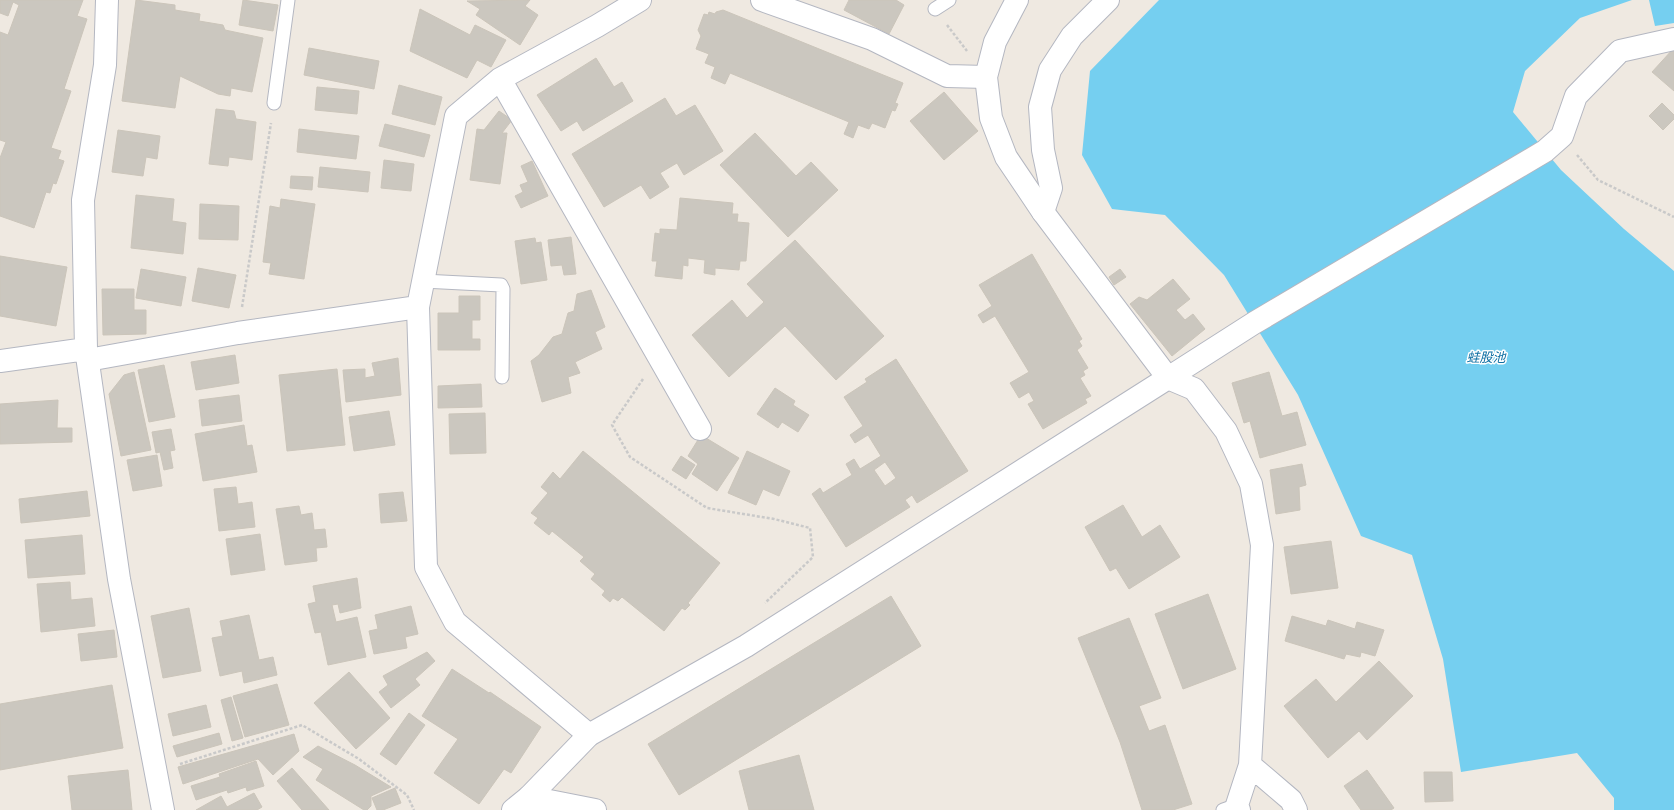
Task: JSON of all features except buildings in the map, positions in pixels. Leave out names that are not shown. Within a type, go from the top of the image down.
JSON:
[{"type":"street","points":[[107,0],[105,65],[83,200],[87,354],[119,579],[163,810]]},
{"type":"street","points":[[589,735],[455,622],[426,567],[418,307],[456,116],[500,79],[597,26],[640,0]]},
{"type":"street","points":[[762,0],[872,39],[947,76],[986,77]]},
{"type":"street","points":[[1016,0],[995,42],[986,77],[991,118],[1006,157],[1043,212],[1168,378],[1194,388],[1226,431],[1251,484],[1262,545],[1250,765],[1233,808]]},
{"type":"street","points":[[1043,212],[1051,188],[1043,150],[1040,107],[1050,70],[1072,36],[1108,0]]},
{"type":"street","points":[[525,806],[589,735],[746,646],[1254,324],[1545,151],[1562,136],[1576,96],[1620,51],[1674,39]]},
{"type":"street","points":[[500,79],[700,429]]},
{"type":"street","points":[[0,361],[87,354],[238,334],[418,307]]},
{"type":"street","points":[[1250,765],[1291,800],[1296,810]]},
{"type":"street","points":[[525,806],[595,810]]},
{"type":"lane","points":[[274,103],[288,0]]},
{"type":"lane","points":[[934,9],[949,0]]},
{"type":"lane","points":[[423,282],[501,285],[504,289],[502,377]]},
{"type":"path","points":[[934,9],[986,77]]},
{"type":"path","points":[[238,334],[274,103]]},
{"type":"path","points":[[1562,136],[1598,180],[1674,217]]},
{"type":"path","points":[[651,344],[645,375],[612,425],[630,457],[707,508],[774,519],[810,528],[813,557],[766,602],[763,608]]},
{"type":"path","points":[[156,771],[302,725],[359,759],[407,795],[414,810]]},
{"type":"water","name":"蛙股池","points":[[1159,0],[1632,0],[1580,18],[1525,71],[1513,112],[1561,170],[1624,229],[1674,271],[1674,810],[1614,810],[1614,798],[1577,753],[1461,772],[1443,659],[1412,555],[1361,536],[1298,395],[1224,275],[1165,215],[1112,209],[1082,155],[1090,71]]},
{"type":"water","points":[[1649,0],[1674,0],[1674,23],[1655,26]]}]
